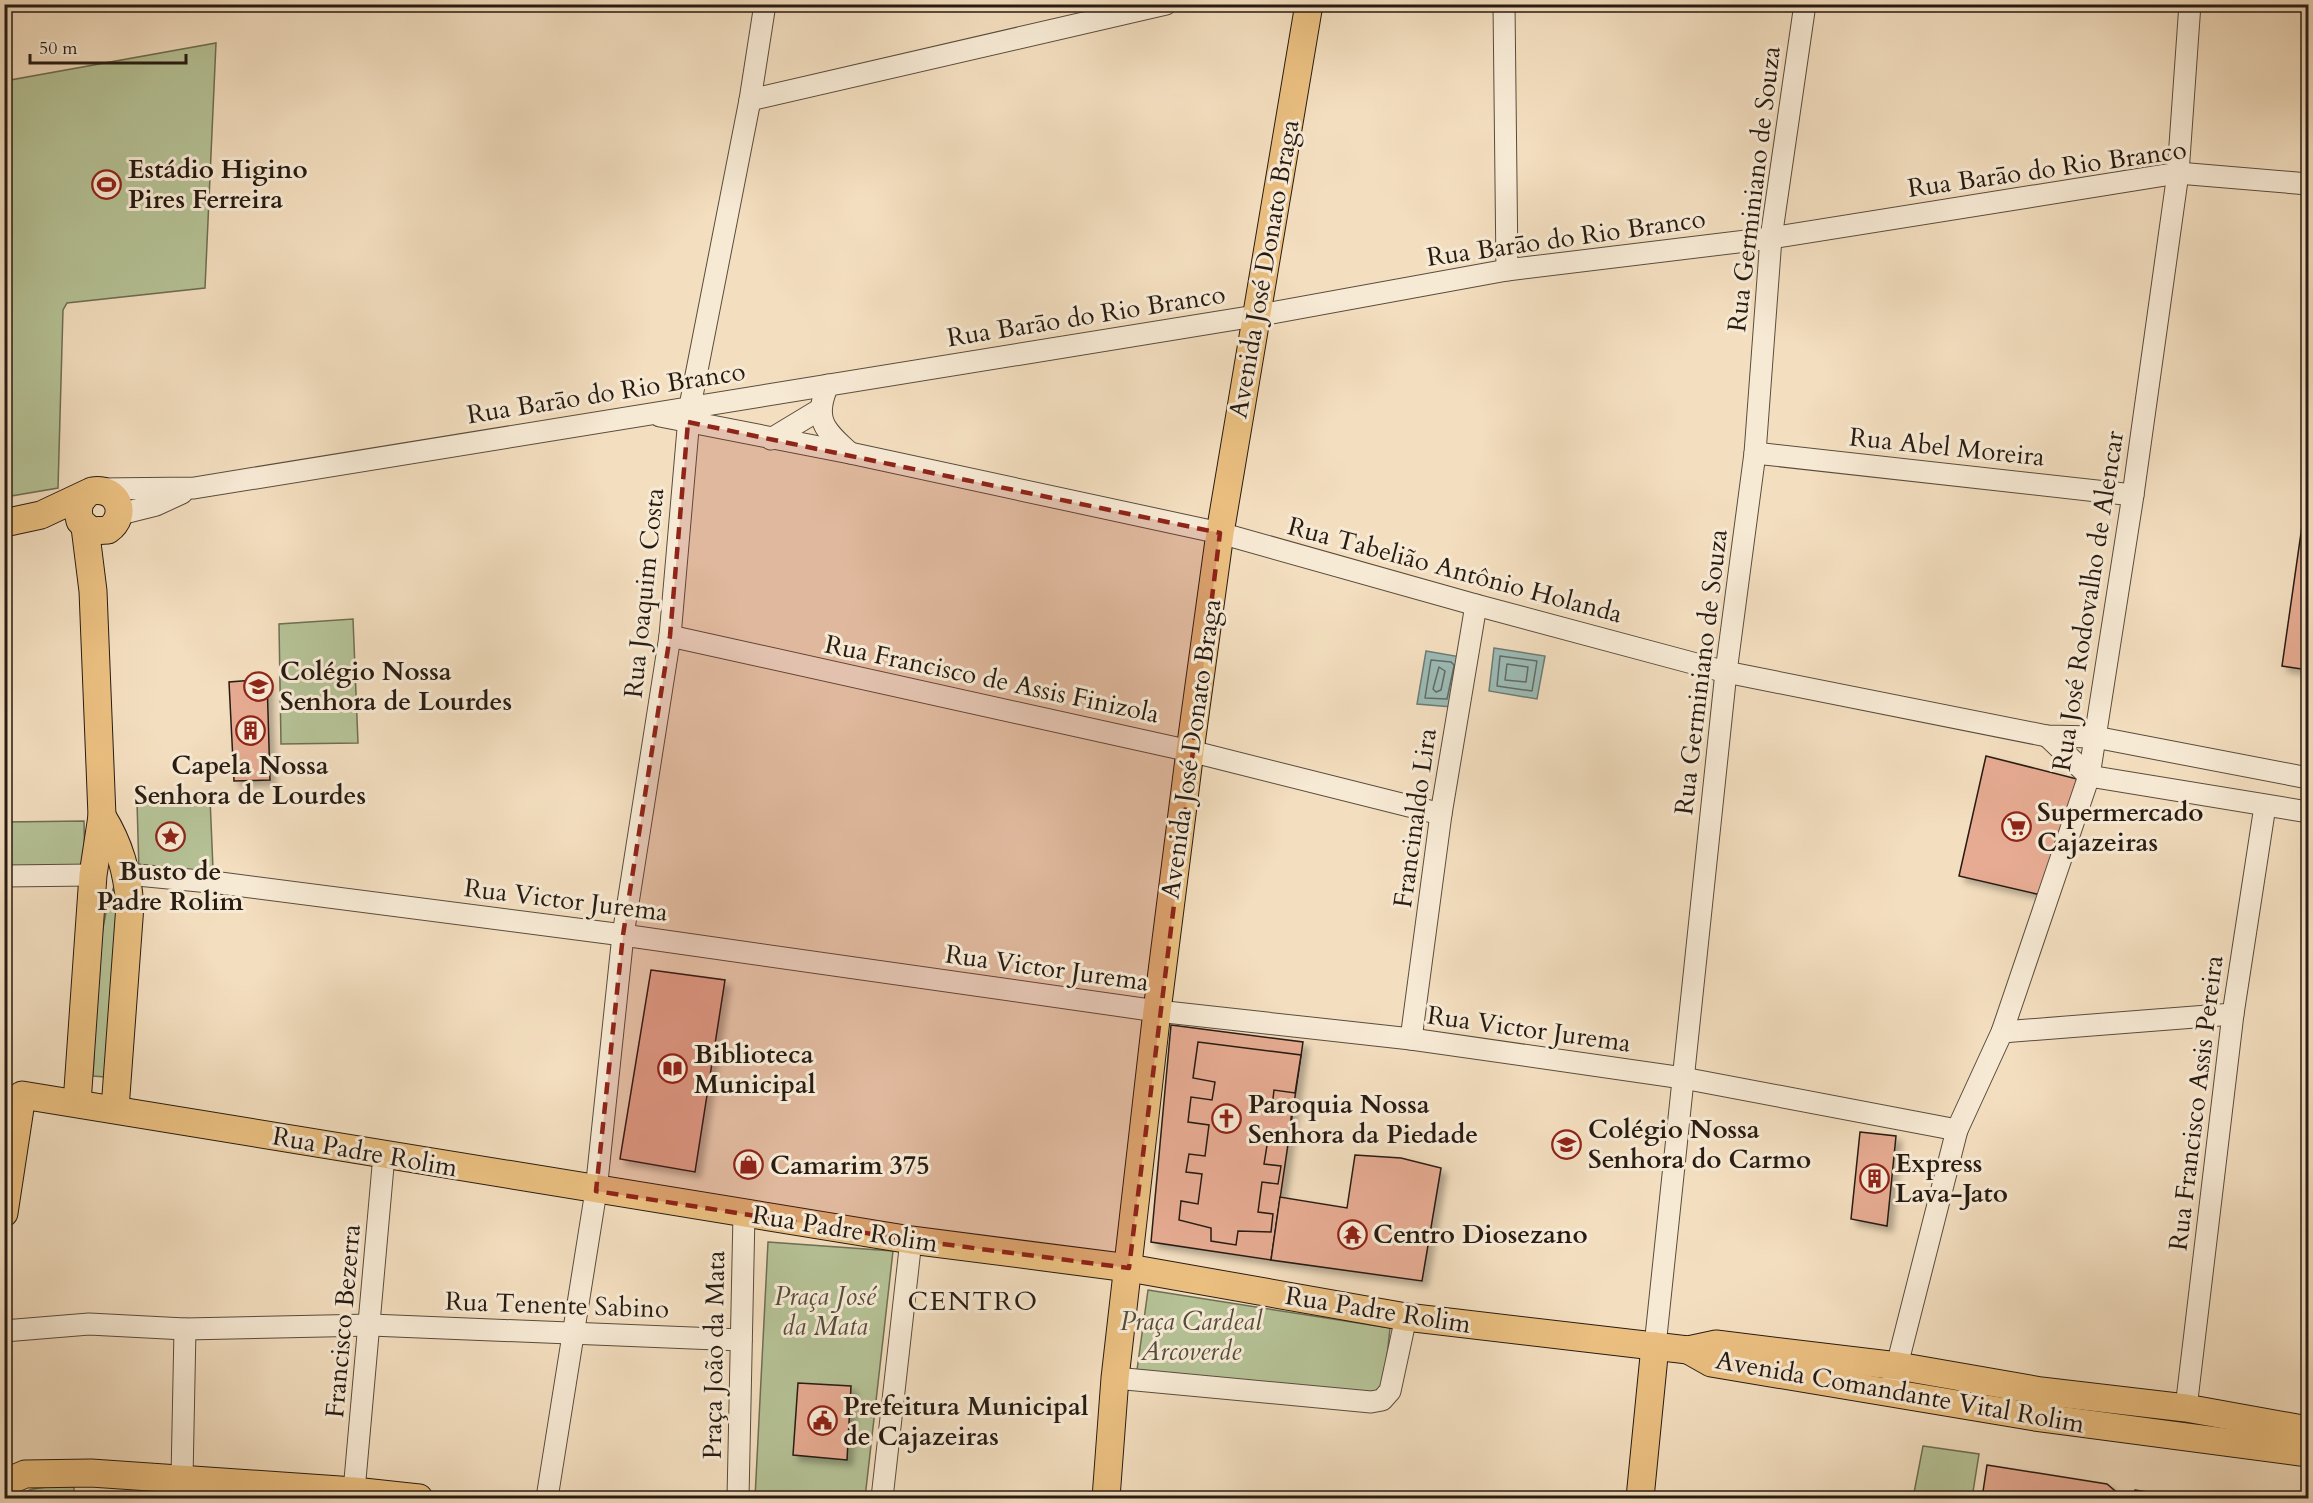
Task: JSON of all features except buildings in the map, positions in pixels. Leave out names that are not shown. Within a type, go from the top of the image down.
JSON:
[{"type":"main road","name":"Avenida José Donato Braga","points":[[1106,1498],[1115,1378],[1157,1011],[1190,751],[1220,533],[1309,4]]},
{"type":"main road","points":[[76,1103],[93,875],[102,816],[93,591],[83,524],[78,514],[81,500],[96,490]]},
{"type":"main road","points":[[4,523],[41,515],[96,490],[113,495],[120,507],[119,517],[93,591]]},
{"type":"main road","points":[[41,515],[83,524],[101,532],[114,525],[119,517]]},
{"type":"main road","points":[[102,816],[116,837],[127,874],[130,905],[115,1108]]},
{"type":"main road","points":[[4,1213],[13,1093]]},
{"type":"main road","name":"Rua Padre Rolim","points":[[13,1093],[115,1108],[596,1191],[911,1240],[1129,1268],[1406,1317],[1688,1350]]},
{"type":"main road","name":"Avenida Comandante Vital Rolim","points":[[1688,1350],[1716,1344],[1898,1366],[2041,1391],[2186,1408],[2308,1430]]},
{"type":"main road","points":[[1640,1498],[1655,1346]]},
{"type":"main road","name":"Avenida Comandante Vital Rolim","points":[[1688,1350],[1711,1363],[2035,1418],[2308,1453]]},
{"type":"main road","points":[[4,1483],[25,1474],[91,1473],[354,1491],[419,1498]]},
{"type":"street","name":"Rua Joaquim Costa","points":[[548,1498],[596,1191],[623,934],[670,636],[689,414],[750,100],[765,4]]},
{"type":"street","points":[[750,100],[1166,4]]},
{"type":"street","points":[[1504,4],[1507,270]]},
{"type":"street","name":"Rua Germiniano de Souza","points":[[1655,1346],[1726,672],[1755,453],[1771,238],[1805,4]]},
{"type":"street","name":"Rua José Rodovalho de Alencar","points":[[1890,1392],[1957,1130],[2002,1032],[2089,776],[2133,495],[2178,172],[2190,4]]},
{"type":"street","name":"Rua Barāo do Rio Branco","points":[[96,490],[194,488],[648,413],[689,414],[828,385],[1255,316],[1507,270],[1771,238],[2178,172],[2308,184]]},
{"type":"street","points":[[828,385],[819,410],[821,420],[831,436],[850,453]]},
{"type":"street","points":[[771,439],[819,410]]},
{"type":"street","name":"Rua Tabelião Antônio Holanda","points":[[689,414],[771,439],[850,453],[1220,533],[1476,606],[1726,672],[2047,736],[2095,737],[2308,778]]},
{"type":"street","name":"Rua Abel Moreira","points":[[1755,453],[2133,495]]},
{"type":"street","name":"Rua Barāo do Rio Branco","points":[[119,517],[156,505],[194,488]]},
{"type":"street","name":"Francinaldo Lira","points":[[1411,1039],[1441,814],[1476,606]]},
{"type":"street","name":"Rua Francisco de Assis Finizola","points":[[670,636],[1190,751],[1441,814]]},
{"type":"street","points":[[2047,736],[2089,776],[2308,812]]},
{"type":"street","name":"Rua Francisco Assis Pereira","points":[[2186,1408],[2233,1014],[2265,806]]},
{"type":"street","name":"Rua Victor Jurema","points":[[127,874],[220,883],[623,934],[1157,1011],[1411,1039],[1683,1078],[1957,1130]]},
{"type":"street","points":[[4,876],[93,875]]},
{"type":"street","points":[[2002,1032],[2233,1014]]},
{"type":"street","name":"Francisco Bezerra","points":[[354,1491],[371,1325],[384,1155]]},
{"type":"street","name":"Praça João da Mata","points":[[738,1498],[744,1214]]},
{"type":"street","points":[[882,1498],[911,1240]]},
{"type":"street","points":[[1115,1378],[1371,1402],[1382,1400],[1390,1390],[1406,1317]]},
{"type":"street","name":"Rua Tenente Sabino","points":[[4,1331],[89,1324],[185,1329],[371,1325],[741,1340]]},
{"type":"street","points":[[182,1478],[185,1329]]},
{"type":"highlighted area","points":[[688,422],[1220,533],[1129,1268],[911,1240],[596,1191],[623,935],[670,636]]},
{"type":"green space","name":"Estádio Higino Pires Ferreira","points":[[216,43],[205,288],[67,303],[63,310],[58,488],[5,497],[5,81]]},
{"type":"green space","points":[[353,619],[358,743],[281,744],[279,624]]},
{"type":"green space","points":[[210,798],[213,869],[139,872],[137,802]]},
{"type":"green space","points":[[84,821],[85,873],[5,871],[5,822]]},
{"type":"green space","points":[[113,889],[124,915],[105,1077],[93,1076],[100,955],[107,908]]},
{"type":"green space","name":"Praça José da Mata","points":[[768,1242],[893,1251],[865,1498],[755,1498]]},
{"type":"green space","name":"Praça Cardeal Arcoverde","points":[[1148,1290],[1390,1328],[1383,1396],[1137,1370]]},
{"type":"green space","points":[[1923,1446],[1979,1454],[1972,1498],[1913,1498]]},
{"type":"green space","points":[[54,1486],[74,1487],[74,1498],[6,1498],[33,1489]]},
{"type":"water","points":[[1494,648],[1545,656],[1537,699],[1489,691]]},
{"type":"water","points":[[1426,651],[1461,657],[1452,707],[1417,704]]},
{"type":"place","name":"Estádio Higino Pires Ferreira","points":[[107,184]]},
{"type":"place","name":"Colégio Nossa Senhora de Lourdes","points":[[259,686]]},
{"type":"place","name":"Capela Nossa Senhora de Lourdes","points":[[250,731]]},
{"type":"place","name":"Supermercado Cajazeiras","points":[[2016,827]]},
{"type":"place","name":"Busto de Padre Rolim","points":[[170,837]]},
{"type":"place","name":"Biblioteca Municipal","points":[[673,1069]]},
{"type":"place","name":"Paroquia Nossa Senhora da Piedade","points":[[1227,1119]]},
{"type":"place","name":"Colégio Nossa Senhora do Carmo","points":[[1567,1144]]},
{"type":"place","name":"Camarim 375","points":[[749,1165]]},
{"type":"place","name":"Express Lava-Jato","points":[[1874,1178]]},
{"type":"place","name":"Centro Diosezano","points":[[1352,1234]]},
{"type":"place","name":"Prefeitura Municipal de Cajazeiras","points":[[822,1421]]},
{"type":"district","name":"CENTRO","points":[[973,1301]]}]
